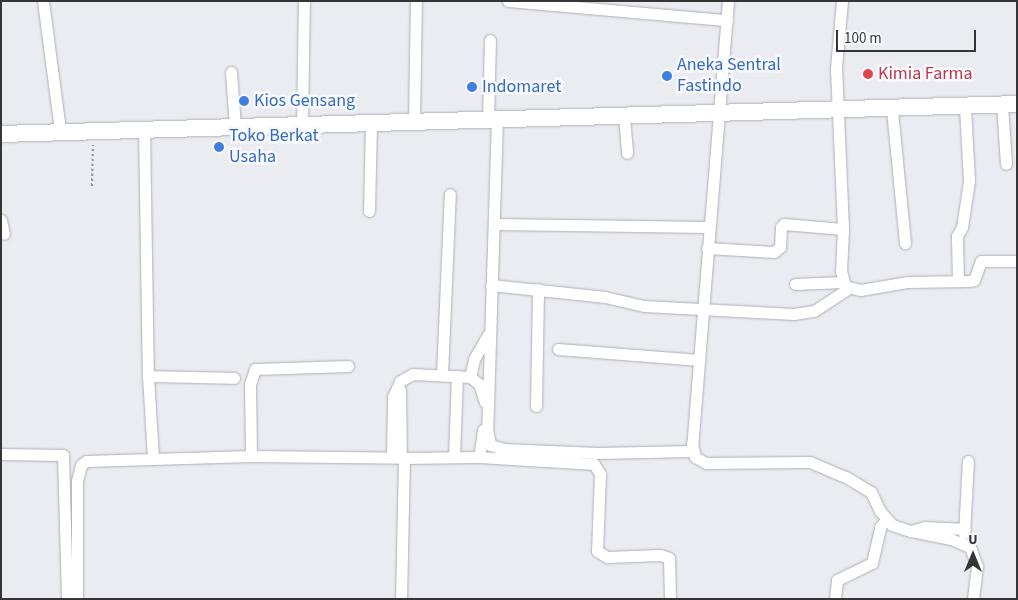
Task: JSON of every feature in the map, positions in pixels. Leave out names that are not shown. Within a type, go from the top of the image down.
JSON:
[{"type":"highway","points":[[1,134],[144,128],[838,112],[1009,105]]},
{"type":"street","points":[[43,1],[60,132]]},
{"type":"street","points":[[302,124],[304,1]]},
{"type":"street","points":[[414,122],[416,1]]},
{"type":"street","points":[[508,1],[727,20]]},
{"type":"street","points":[[491,285],[538,289],[644,306],[703,310],[807,313],[831,302],[846,285],[836,68],[842,1]]},
{"type":"street","points":[[727,2],[692,451],[699,462],[706,463],[795,460],[822,465],[871,492],[886,520],[911,532],[962,543],[974,553],[977,566],[973,599]]},
{"type":"street","points":[[490,40],[495,224],[489,333],[487,429],[490,446],[504,449],[597,453],[692,451]]},
{"type":"street","points":[[231,72],[235,126]]},
{"type":"street","points":[[1006,164],[1009,105]]},
{"type":"street","points":[[958,281],[957,236],[962,227],[969,180],[965,107]]},
{"type":"street","points":[[892,110],[906,243]]},
{"type":"street","points":[[624,117],[627,153]]},
{"type":"street","points":[[369,211],[371,123]]},
{"type":"street","points":[[144,128],[148,376],[153,457]]},
{"type":"street","points":[[442,374],[450,194]]},
{"type":"street","points":[[1,220],[4,234]]},
{"type":"street","points":[[495,224],[709,226]]},
{"type":"street","points":[[707,248],[774,252],[780,247],[781,228],[784,224],[843,230]]},
{"type":"street","points":[[795,284],[846,285],[974,280],[981,261],[1017,261]]},
{"type":"street","points":[[536,406],[538,289]]},
{"type":"street","points":[[470,377],[474,359],[489,333]]},
{"type":"street","points":[[558,349],[700,360]]},
{"type":"street","points":[[251,456],[250,384],[255,369],[348,366]]},
{"type":"street","points":[[401,599],[399,458],[393,397],[400,381],[413,374],[442,374],[470,377],[479,384],[485,404],[479,457]]},
{"type":"street","points":[[148,376],[234,378]]},
{"type":"street","points":[[454,457],[457,376]]},
{"type":"street","points":[[1,454],[63,455],[67,599]]},
{"type":"street","points":[[77,599],[77,481],[81,466],[94,459],[251,456],[479,457],[594,464],[600,474],[597,551],[607,557],[660,555],[669,558],[670,599]]},
{"type":"street","points":[[962,543],[968,461]]},
{"type":"street","points":[[835,599],[837,580],[872,563],[880,526],[886,520]]},
{"type":"street","points":[[911,532],[925,527],[964,528]]},
{"type":"path","points":[[92,186],[94,130]]},
{"type":"place","name":"Kimia Farma","points":[[868,74]]},
{"type":"place","name":"Aneka Sentral Fastindo","points":[[667,76]]},
{"type":"place","name":"Indomaret","points":[[472,87]]},
{"type":"place","name":"Kios Gensang","points":[[244,101]]},
{"type":"place","name":"Toko Berkat Usaha","points":[[219,147]]}]
